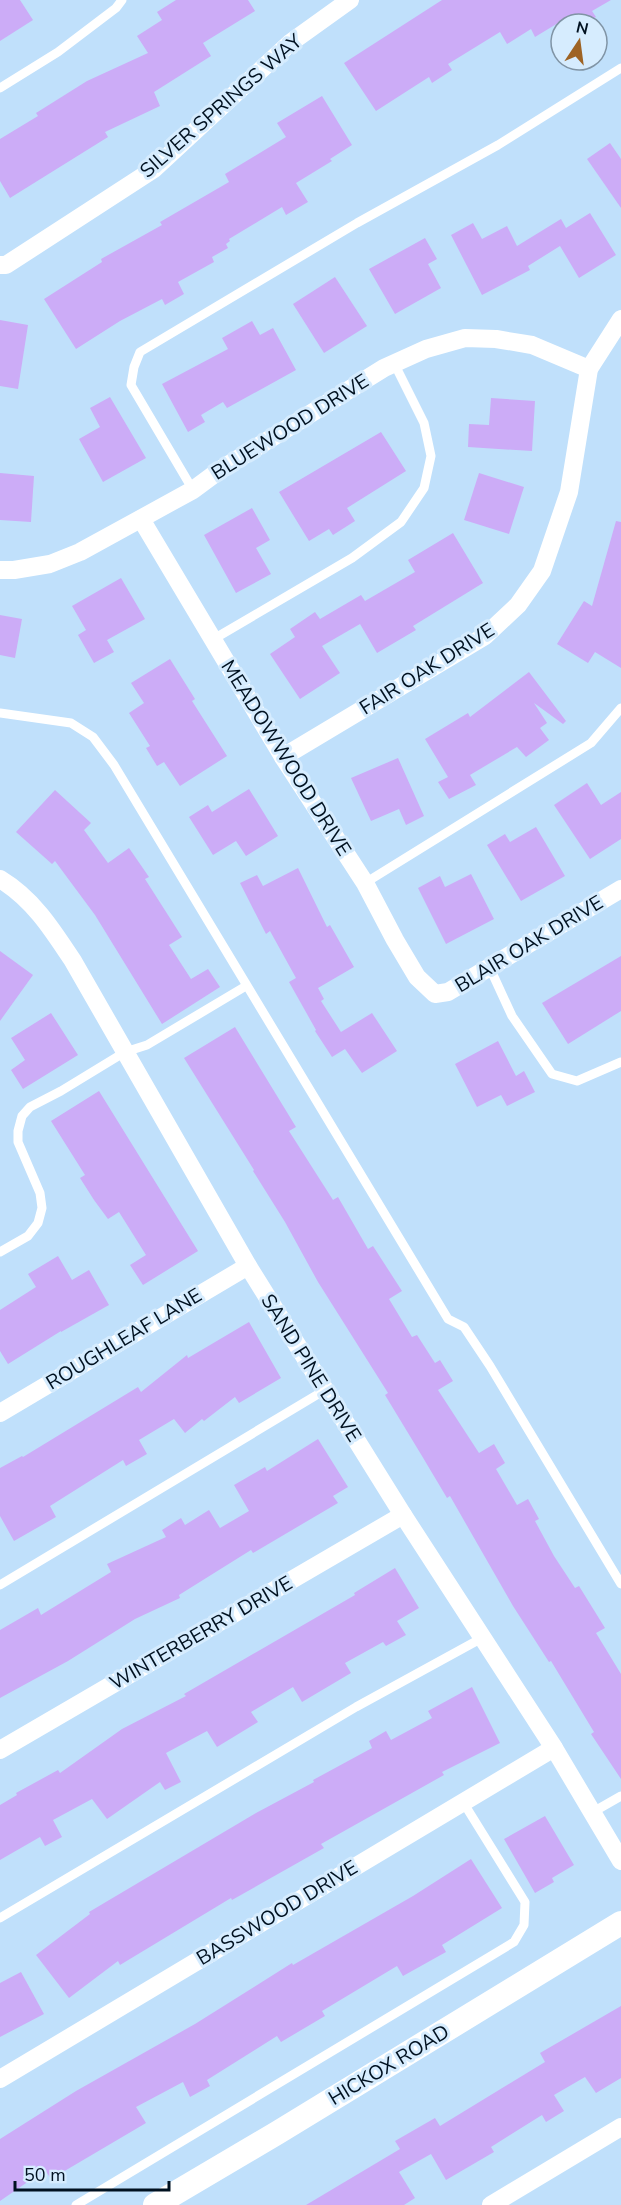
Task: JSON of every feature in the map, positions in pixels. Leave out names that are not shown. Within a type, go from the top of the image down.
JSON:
[{"type":"street","name":"SILVER SPRINGS WAY","points":[[0,265],[6,265],[154,169],[290,43],[350,0]]},
{"type":"street","name":"FAIR OAK DRIVE","points":[[283,757],[485,636],[518,605],[542,571],[569,492],[589,369],[621,319]]},
{"type":"street","name":"BLUEWOOD DRIVE","points":[[0,570],[50,564],[80,552],[193,490],[220,470],[394,363],[426,349],[465,338],[496,339],[532,345],[589,369]]},
{"type":"street","name":"MEADOWWOOD DRIVE","points":[[141,519],[283,757],[365,883],[417,977],[435,993]]},
{"type":"street","name":"SAND PINE DRIVE","points":[[0,879],[13,886],[43,916],[73,960],[248,1266],[403,1515],[554,1748],[621,1861]]},
{"type":"street","name":"BLAIR OAK DRIVE","points":[[435,993],[448,992],[621,889]]},
{"type":"street","name":"ROUGHLEAF LANE","points":[[0,1413],[248,1266]]},
{"type":"street","name":"WINTERBERRY DRIVE","points":[[0,1750],[403,1515]]},
{"type":"street","name":"BASSWOOD DRIVE","points":[[0,2079],[554,1748]]},
{"type":"street","name":"HICKOX ROAD","points":[[155,2205],[278,2133],[621,1923]]},
{"type":"street","points":[[491,2205],[621,2127]]},
{"type":"lane","points":[[0,88],[58,52],[116,8],[122,0]]},
{"type":"lane","points":[[193,490],[131,385],[134,367],[140,352],[357,223],[498,145],[621,68]]},
{"type":"lane","points":[[212,640],[352,558],[401,522],[424,488],[431,456],[424,423],[394,363]]},
{"type":"lane","points":[[365,883],[591,742],[621,708]]},
{"type":"lane","points":[[0,713],[71,723],[93,737],[114,765],[448,1319],[464,1326],[621,1584]]},
{"type":"lane","points":[[489,966],[512,1016],[552,1074],[577,1081],[621,1062]]},
{"type":"lane","points":[[0,1252],[28,1236],[38,1224],[42,1209],[40,1193],[18,1142],[22,1116],[30,1107],[125,1052],[147,1045],[246,986]]},
{"type":"lane","points":[[0,1585],[325,1390]]},
{"type":"lane","points":[[0,1918],[356,1707],[482,1638]]},
{"type":"lane","points":[[593,1812],[621,1796]]},
{"type":"lane","points":[[76,2205],[514,1942],[524,1924],[525,1902],[463,1802]]},
{"type":"building","points":[[0,0],[20,0],[33,20],[0,41]]},
{"type":"building","points":[[176,0],[248,0],[255,11],[203,43],[211,56],[154,92],[160,106],[105,132],[108,137],[10,198],[0,181],[0,139],[38,116],[36,113],[87,81],[148,53],[137,36],[162,20],[157,12]]},
{"type":"building","points":[[442,0],[611,0],[593,12],[549,12],[549,29],[535,37],[531,29],[507,44],[500,32],[448,64],[452,70],[432,83],[429,77],[376,111],[344,63]]},
{"type":"building","points":[[322,96],[352,145],[330,159],[332,161],[296,183],[308,202],[286,215],[282,207],[229,239],[230,241],[226,244],[228,248],[212,257],[214,262],[178,282],[184,294],[165,305],[162,299],[120,321],[76,349],[44,299],[102,262],[101,259],[162,225],[160,222],[229,182],[225,174],[286,137],[277,123]]},
{"type":"building","points":[[610,143],[621,159],[621,208],[587,159]]},
{"type":"building","points":[[590,213],[616,255],[579,278],[560,246],[528,266],[530,270],[482,295],[451,235],[473,223],[482,239],[507,226],[517,246],[561,219],[566,228]]},
{"type":"building","points":[[425,238],[437,259],[428,264],[441,288],[395,314],[369,269]]},
{"type":"building","points":[[335,277],[367,326],[324,353],[293,304]]},
{"type":"building","points":[[0,320],[28,325],[18,389],[0,386]]},
{"type":"building","points":[[252,321],[260,335],[273,328],[296,370],[227,408],[223,402],[201,415],[205,422],[188,432],[162,384],[228,349],[222,338]]},
{"type":"building","points":[[110,397],[146,458],[103,482],[79,439],[100,427],[90,408]]},
{"type":"building","points":[[491,398],[535,401],[532,451],[468,447],[469,424],[489,425]]},
{"type":"building","points":[[381,432],[406,471],[347,508],[355,521],[333,535],[329,529],[309,541],[279,492]]},
{"type":"building","points":[[0,473],[34,476],[31,522],[0,520]]},
{"type":"building","points":[[479,473],[524,487],[509,534],[464,520]]},
{"type":"building","points":[[252,508],[270,540],[256,548],[271,574],[236,593],[204,535]]},
{"type":"building","points":[[616,521],[621,522],[621,668],[595,652],[588,663],[557,644],[584,601],[592,606]]},
{"type":"building","points":[[453,533],[483,583],[413,626],[416,630],[377,653],[360,624],[322,646],[340,673],[300,699],[270,654],[295,637],[290,629],[315,612],[320,619],[361,595],[365,601],[415,572],[408,560]]},
{"type":"building","points":[[121,578],[145,619],[107,640],[114,652],[94,663],[78,635],[86,630],[72,606]]},
{"type":"building","points":[[0,615],[22,619],[15,658],[0,655]]},
{"type":"building","points":[[170,659],[195,699],[192,701],[227,756],[180,786],[164,762],[157,766],[146,748],[150,746],[129,713],[144,703],[131,683]]},
{"type":"building","points":[[529,672],[566,721],[563,724],[534,703],[547,723],[540,728],[549,740],[526,757],[517,747],[470,775],[476,785],[449,799],[438,782],[448,777],[425,739],[468,713],[470,717]]},
{"type":"building","points":[[398,758],[424,816],[406,825],[399,809],[371,821],[351,778]]},
{"type":"building","points":[[587,783],[601,805],[621,792],[621,839],[590,859],[554,805]]},
{"type":"building","points":[[249,789],[278,836],[246,856],[236,841],[213,855],[189,817],[208,805],[212,812]]},
{"type":"building","points":[[55,790],[91,823],[84,830],[108,863],[129,848],[149,877],[145,879],[182,937],[169,945],[191,979],[208,969],[220,987],[162,1024],[95,915],[55,861],[52,864],[16,832]]},
{"type":"building","points":[[536,827],[565,876],[521,901],[487,845],[505,834],[510,842]]},
{"type":"building","points":[[298,868],[327,927],[330,925],[354,967],[318,988],[324,999],[321,1001],[341,1032],[372,1013],[397,1051],[362,1073],[345,1049],[332,1057],[315,1031],[289,982],[296,978],[270,931],[266,934],[240,883],[257,875],[263,886]]},
{"type":"building","points":[[471,874],[494,919],[446,944],[418,888],[440,876],[445,887]]},
{"type":"building","points":[[0,951],[33,975],[0,1021]]},
{"type":"building","points":[[621,956],[621,1011],[568,1044],[542,1003]]},
{"type":"building","points":[[51,1013],[78,1055],[23,1089],[11,1070],[25,1060],[11,1038]]},
{"type":"building","points":[[235,1027],[296,1127],[289,1131],[333,1200],[338,1197],[368,1249],[373,1246],[402,1291],[389,1299],[412,1337],[417,1335],[435,1363],[440,1360],[453,1381],[438,1390],[479,1453],[494,1444],[505,1463],[496,1469],[517,1505],[528,1499],[539,1519],[535,1521],[554,1556],[575,1588],[579,1586],[605,1628],[596,1633],[621,1674],[621,1779],[591,1734],[594,1732],[551,1661],[549,1662],[513,1606],[450,1496],[447,1498],[385,1395],[388,1393],[318,1282],[254,1170],[184,1058]]},
{"type":"building","points":[[498,1041],[516,1076],[524,1071],[535,1092],[507,1106],[501,1095],[477,1107],[455,1064]]},
{"type":"building","points":[[99,1091],[198,1251],[143,1285],[130,1265],[146,1255],[119,1212],[108,1219],[94,1200],[80,1178],[85,1175],[51,1121]]},
{"type":"building","points":[[58,1256],[72,1280],[89,1270],[109,1305],[8,1364],[0,1351],[0,1310],[36,1287],[28,1274]]},
{"type":"building","points":[[249,1322],[281,1378],[239,1403],[235,1397],[185,1433],[174,1419],[139,1440],[147,1454],[126,1466],[123,1460],[50,1506],[56,1517],[14,1541],[0,1516],[0,1468],[23,1457],[138,1387],[141,1392],[187,1355],[188,1358]]},
{"type":"building","points":[[318,1439],[348,1487],[333,1496],[338,1503],[253,1553],[251,1550],[179,1595],[180,1598],[135,1619],[68,1661],[0,1698],[0,1630],[38,1608],[41,1615],[111,1572],[107,1564],[166,1537],[162,1530],[181,1518],[185,1525],[209,1510],[220,1528],[249,1511],[234,1485],[265,1467],[267,1471]]},
{"type":"building","points":[[395,1568],[419,1608],[397,1621],[406,1635],[386,1646],[383,1642],[345,1663],[351,1673],[302,1702],[293,1687],[251,1712],[258,1722],[217,1747],[207,1731],[166,1753],[181,1782],[165,1790],[160,1782],[107,1819],[92,1799],[53,1820],[62,1837],[45,1846],[40,1837],[0,1860],[0,1805],[17,1795],[16,1793],[58,1770],[60,1773],[122,1729],[186,1696],[184,1694],[355,1595],[354,1593]]},
{"type":"building","points":[[472,1687],[500,1743],[442,1772],[444,1775],[321,1844],[324,1848],[232,1900],[231,1898],[120,1965],[118,1961],[69,1998],[36,1955],[90,1914],[89,1912],[256,1813],[372,1748],[369,1741],[386,1731],[391,1740],[432,1718],[428,1711]]},
{"type":"building","points":[[545,1816],[574,1865],[552,1878],[554,1882],[535,1893],[504,1839]]},
{"type":"building","points":[[471,1859],[502,1908],[442,1945],[446,1952],[403,1976],[397,1966],[322,2011],[325,2016],[281,2042],[277,2036],[207,2080],[210,2086],[190,2097],[183,2082],[136,2107],[146,2123],[51,2179],[45,2170],[0,2201],[0,2139],[76,2091],[195,2024],[292,1963],[293,1965],[413,1896]]},
{"type":"building","points":[[21,1972],[44,2014],[0,2037],[0,1983]]},
{"type":"building","points":[[621,2006],[621,2078],[596,2093],[585,2077],[554,2095],[564,2111],[546,2122],[542,2115],[491,2147],[494,2152],[446,2180],[431,2154],[399,2172],[415,2198],[404,2205],[306,2205],[400,2149],[395,2141],[435,2118],[440,2126],[545,2062],[540,2053]]}]
